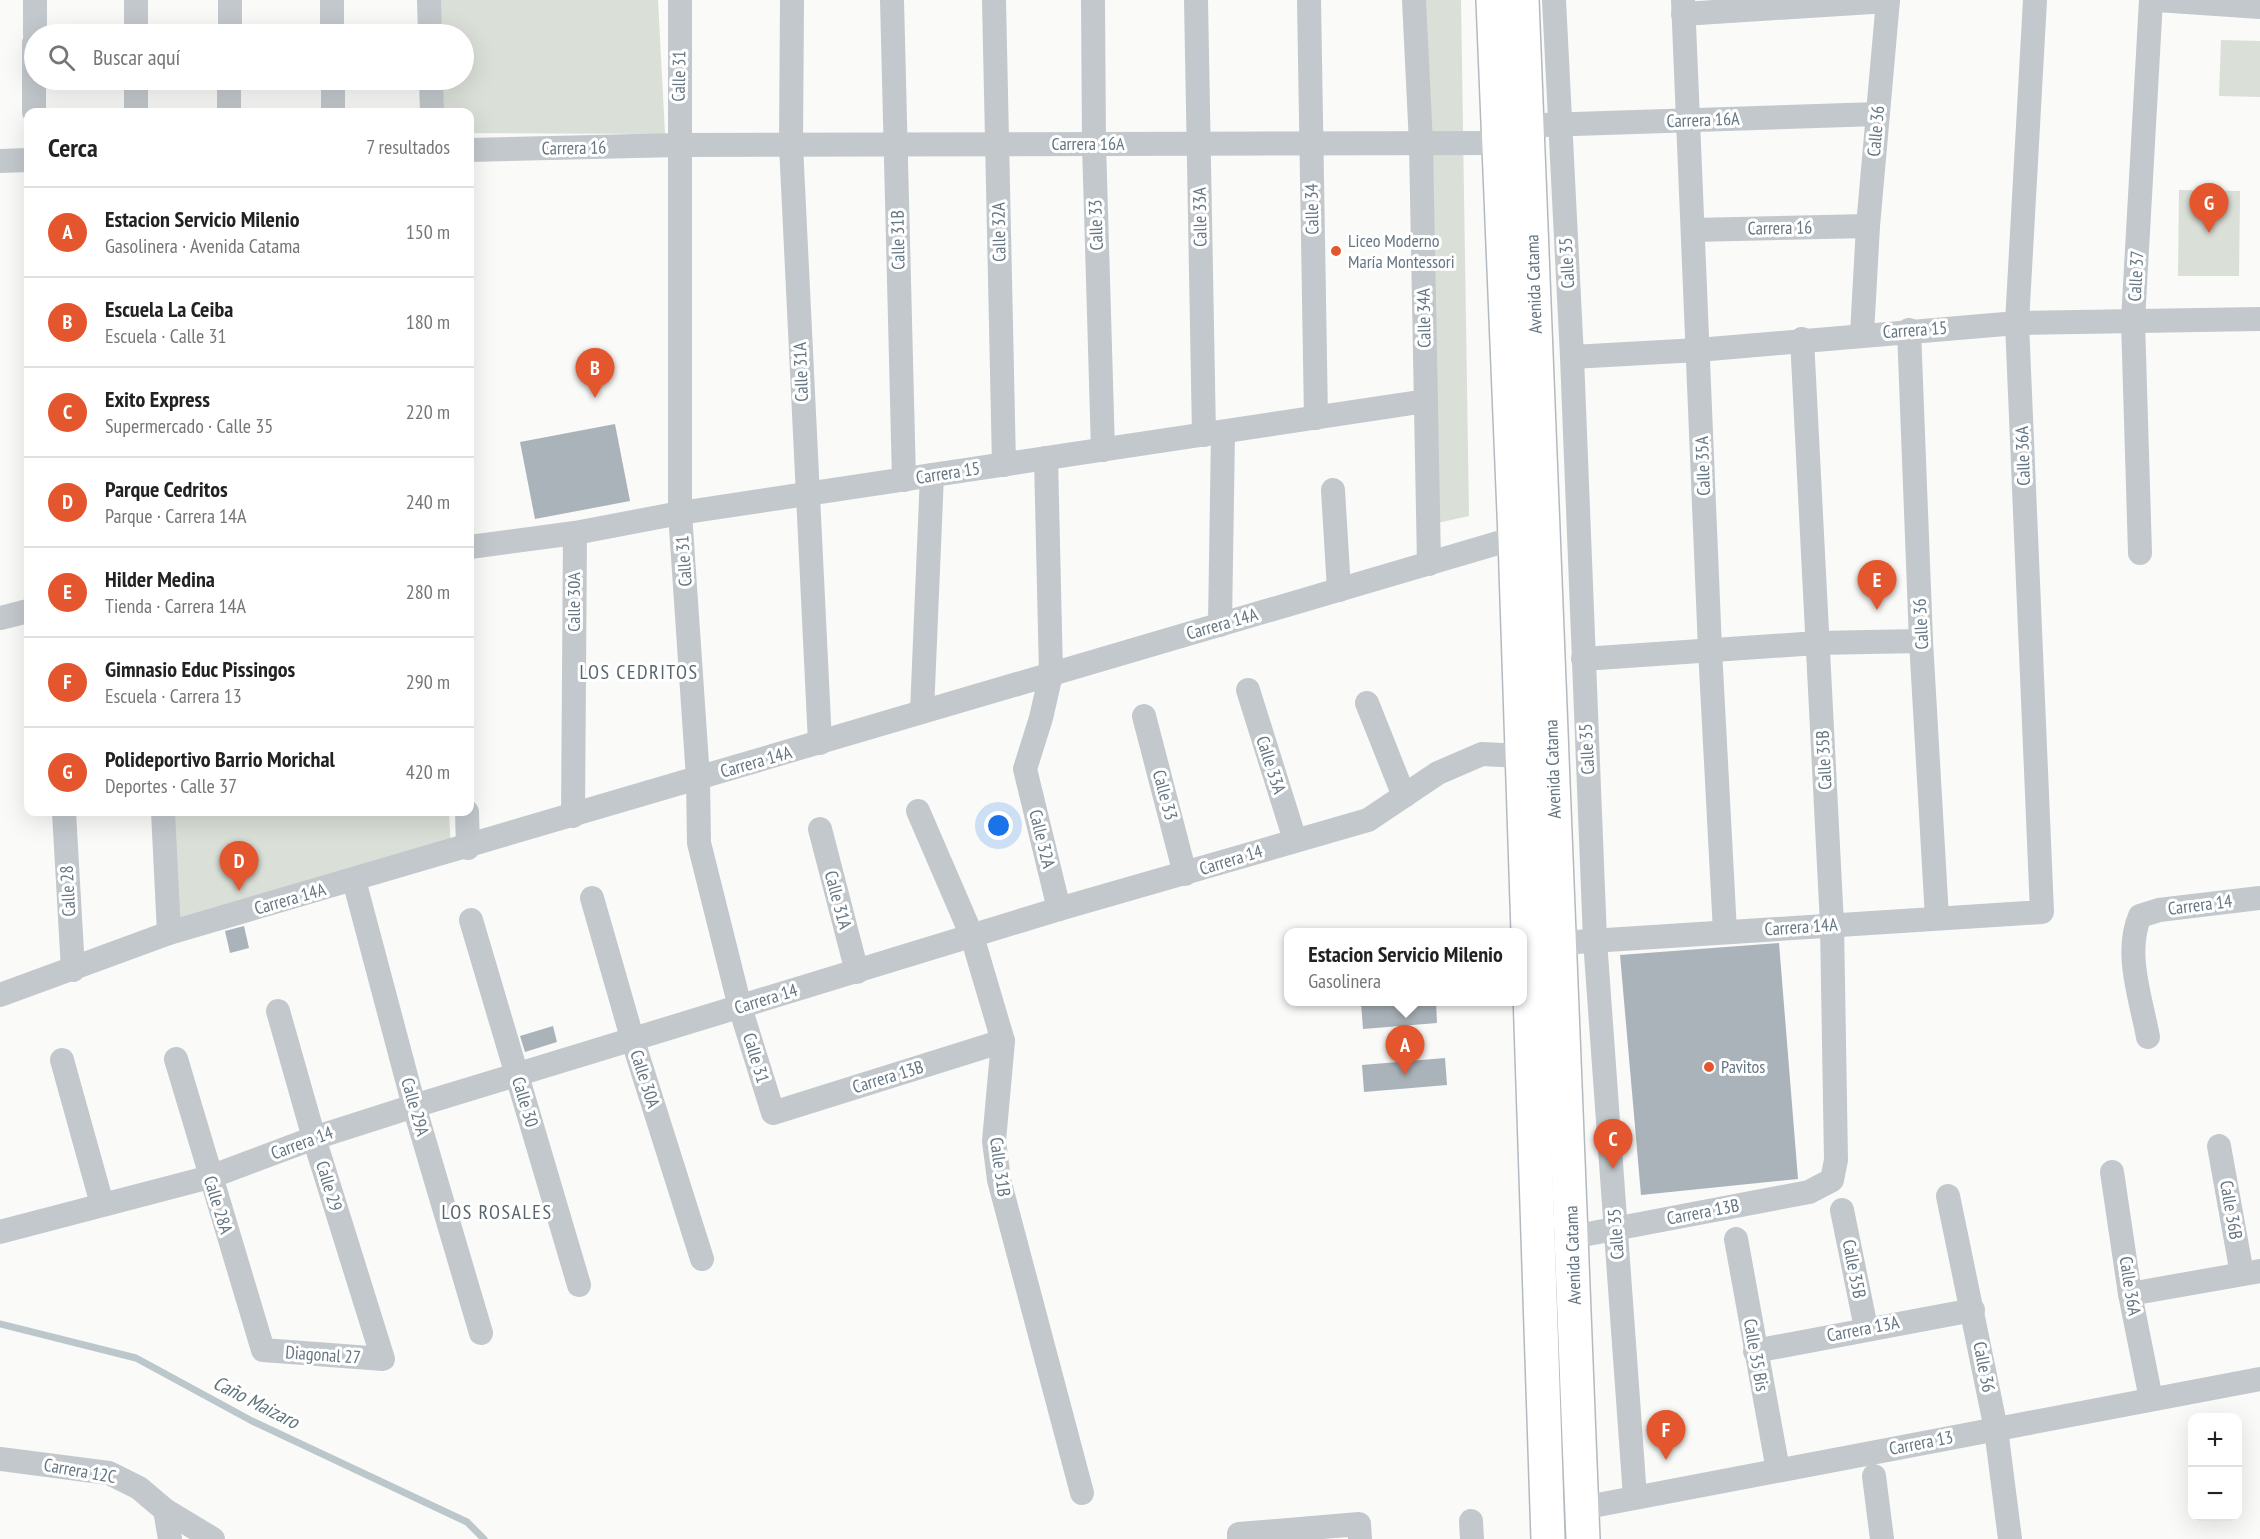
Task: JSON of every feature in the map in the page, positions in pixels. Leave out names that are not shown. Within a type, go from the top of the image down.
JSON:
[{"type":"main road","name":"Avenida Catama","points":[[1492,0],[1515,538],[1548,1539]]},
{"type":"main road","name":"Avenida Catama","points":[[1522,0],[1583,1524]]},
{"type":"street","points":[[34,0],[34,24]]},
{"type":"street","points":[[136,0],[136,24]]},
{"type":"street","points":[[230,0],[230,24]]},
{"type":"street","points":[[332,0],[332,24]]},
{"type":"street","points":[[429,0],[430,24]]},
{"type":"street","name":"Calle 31","points":[[680,0],[678,145],[680,513],[698,778],[699,843],[740,1007],[772,1113]]},
{"type":"street","name":"Calle 31A","points":[[792,0],[791,145],[806,494],[820,743]]},
{"type":"street","name":"Calle 31B","points":[[892,0],[904,480]]},
{"type":"street","name":"Calle 32A","points":[[994,0],[1004,465]]},
{"type":"street","name":"Calle 33","points":[[1093,0],[1094,144],[1103,450]]},
{"type":"street","name":"Calle 33A","points":[[1196,0],[1198,144],[1214,433],[1220,625]]},
{"type":"street","name":"Calle 34","points":[[1309,0],[1316,418]]},
{"type":"street","name":"Calle 34A","points":[[1414,0],[1421,144],[1429,564]]},
{"type":"street","name":"Calle 35","points":[[1554,0],[1572,357],[1595,940],[1635,1497]]},
{"type":"street","points":[[1683,7],[1888,0]]},
{"type":"street","name":"Calle 36","points":[[1862,334],[1868,226],[1888,0]]},
{"type":"street","name":"Calle 36A","points":[[2036,0],[2017,323],[2042,912]]},
{"type":"street","name":"Calle 37","points":[[2140,553],[2133,321],[2151,0]]},
{"type":"street","points":[[2157,0],[2260,7],[2260,1]]},
{"type":"street","name":"Calle 35A","points":[[1683,7],[1710,649],[1725,932]]},
{"type":"street","points":[[34,90],[34,108]]},
{"type":"street","points":[[136,90],[136,108]]},
{"type":"street","points":[[229,90],[229,108]]},
{"type":"street","points":[[333,90],[333,108]]},
{"type":"street","points":[[431,90],[432,108]]},
{"type":"street","name":"Carrera 16A","points":[[1527,125],[1878,114]]},
{"type":"street","name":"Carrera 16A","points":[[678,145],[1498,143]]},
{"type":"street","name":"Carrera 16","points":[[474,150],[678,145]]},
{"type":"street","points":[[0,161],[24,160]]},
{"type":"street","name":"Carrera 16","points":[[1693,230],[1868,226]]},
{"type":"street","name":"Carrera 15","points":[[1572,357],[1698,350],[1802,339],[2017,323],[2260,319]]},
{"type":"street","name":"Calle 36","points":[[1909,330],[1921,641],[1937,918]]},
{"type":"street","name":"Calle 35B","points":[[1802,339],[1833,924],[1836,1160],[1832,1180]]},
{"type":"street","name":"Carrera 15","points":[[474,546],[575,533],[680,513],[1426,401]]},
{"type":"street","points":[[1046,458],[1051,674]]},
{"type":"street","points":[[922,712],[932,475]]},
{"type":"street","points":[[1333,490],[1339,590]]},
{"type":"street","name":"Calle 30A","points":[[573,816],[575,533]]},
{"type":"street","name":"Carrera 14A","points":[[0,995],[169,933],[468,848],[698,778],[1515,538]]},
{"type":"street","points":[[0,618],[24,612]]},
{"type":"street","points":[[1583,659],[1817,643],[1921,641]]},
{"type":"street","name":"Calle 32A","points":[[1051,674],[1041,718],[1025,770],[1059,909]]},
{"type":"street","name":"Calle 33A","points":[[1248,690],[1295,840]]},
{"type":"street","points":[[1367,703],[1404,796]]},
{"type":"street","name":"Calle 33","points":[[1144,716],[1185,874]]},
{"type":"street","name":"Carrera 14","points":[[0,1232],[210,1177],[314,1138],[414,1106],[633,1041],[1059,909],[1368,820],[1438,773],[1482,754],[1522,756]]},
{"type":"street","name":"Calle 31B","points":[[918,811],[972,936],[1003,1041],[994,1141],[999,1180],[1082,1493]]},
{"type":"street","name":"Calle 28","points":[[64,816],[73,970]]},
{"type":"street","points":[[163,816],[169,933]]},
{"type":"street","points":[[467,816],[468,848]]},
{"type":"street","name":"Calle 31A","points":[[820,829],[857,972]]},
{"type":"street","name":"Calle 29A","points":[[354,880],[414,1106],[481,1333]]},
{"type":"street","name":"Calle 30A","points":[[592,898],[633,1041],[702,1259]]},
{"type":"street","name":"Carrera 14","points":[[2148,1037],[2133,954],[2133,932],[2140,916],[2159,910],[2260,898]]},
{"type":"street","name":"Carrera 14A","points":[[1560,943],[2042,912]]},
{"type":"street","name":"Calle 30","points":[[471,920],[579,1285]]},
{"type":"street","name":"Calle 29","points":[[278,1011],[314,1138],[383,1359]]},
{"type":"street","name":"Carrera 13B","points":[[772,1113],[1003,1041]]},
{"type":"street","name":"Calle 28A","points":[[176,1059],[262,1350]]},
{"type":"street","points":[[62,1060],[102,1204]]},
{"type":"street","name":"Calle 36B","points":[[2219,1146],[2251,1272]]},
{"type":"street","name":"Calle 36A","points":[[2112,1172],[2130,1294],[2151,1399]]},
{"type":"street","name":"Carrera 13B","points":[[1572,1237],[1809,1191],[1832,1180]]},
{"type":"street","name":"Calle 36","points":[[1948,1196],[1996,1429],[2010,1539]]},
{"type":"street","name":"Calle 35B","points":[[1842,1210],[1866,1328]]},
{"type":"street","name":"Calle 35 Bis","points":[[1736,1239],[1778,1470]]},
{"type":"street","points":[[2130,1294],[2251,1272]]},
{"type":"street","name":"Carrera 13A","points":[[1755,1351],[1866,1328],[1972,1310]]},
{"type":"street","name":"Diagonal 27","points":[[262,1350],[383,1359]]},
{"type":"street","name":"Carrera 13","points":[[1583,1524],[1635,1497],[2260,1379]]},
{"type":"street","name":"Carrera 12C","points":[[0,1459],[109,1473],[139,1488],[165,1510],[213,1539]]},
{"type":"street","points":[[1874,1476],[1882,1539]]},
{"type":"street","points":[[165,1510],[170,1539]]},
{"type":"street","points":[[1239,1539],[1239,1534],[1359,1524],[1360,1539]]},
{"type":"shaded area","points":[[440,0],[658,0],[665,134],[474,133],[474,108],[439,108],[440,90],[474,90],[474,24],[440,24]]},
{"type":"shaded area","points":[[1424,0],[1461,0],[1469,516],[1437,523]]},
{"type":"shaded area","points":[[2221,40],[2260,41],[2260,97],[2219,96]]},
{"type":"shaded area","points":[[2179,190],[2240,191],[2239,276],[2178,276]]},
{"type":"shaded area","points":[[165,816],[449,816],[451,849],[170,933]]},
{"type":"building","points":[[615,424],[630,501],[535,519],[520,442]]},
{"type":"building","points":[[244,926],[249,948],[230,953],[225,931]]},
{"type":"building","name":"Pavitos","points":[[1779,943],[1798,1179],[1641,1195],[1620,955]]},
{"type":"building","points":[[1361,1006],[1436,1006],[1437,1023],[1363,1029]]},
{"type":"building","points":[[553,1026],[557,1042],[525,1052],[520,1036]]},
{"type":"building","points":[[1445,1058],[1447,1085],[1364,1092],[1362,1065]]},
{"type":"waterway","name":"Caño Maizaro","points":[[0,1324],[136,1358],[252,1421],[467,1522],[484,1539]]},
{"type":"place","name":"Polideportivo Barrio Morichal","points":[[2209,233]]},
{"type":"place","name":"Liceo Moderno María Montessori","points":[[1336,251]]},
{"type":"place","name":"Escuela La Ceiba","points":[[595,398]]},
{"type":"place","name":"Hilder Medina","points":[[1877,610]]},
{"type":"place","name":"Parque Cedritos","points":[[239,891]]},
{"type":"place","name":"Pavitos","points":[[1709,1067]]},
{"type":"place","name":"Estacion Servicio Milenio","points":[[1405,1075]]},
{"type":"place","name":"Exito Express","points":[[1613,1169]]},
{"type":"place","name":"Gimnasio Educ Pissingos","points":[[1666,1460]]},
{"type":"district","name":"LOS CEDRITOS","points":[[639,672]]},
{"type":"district","name":"LOS ROSALES","points":[[497,1212]]}]
